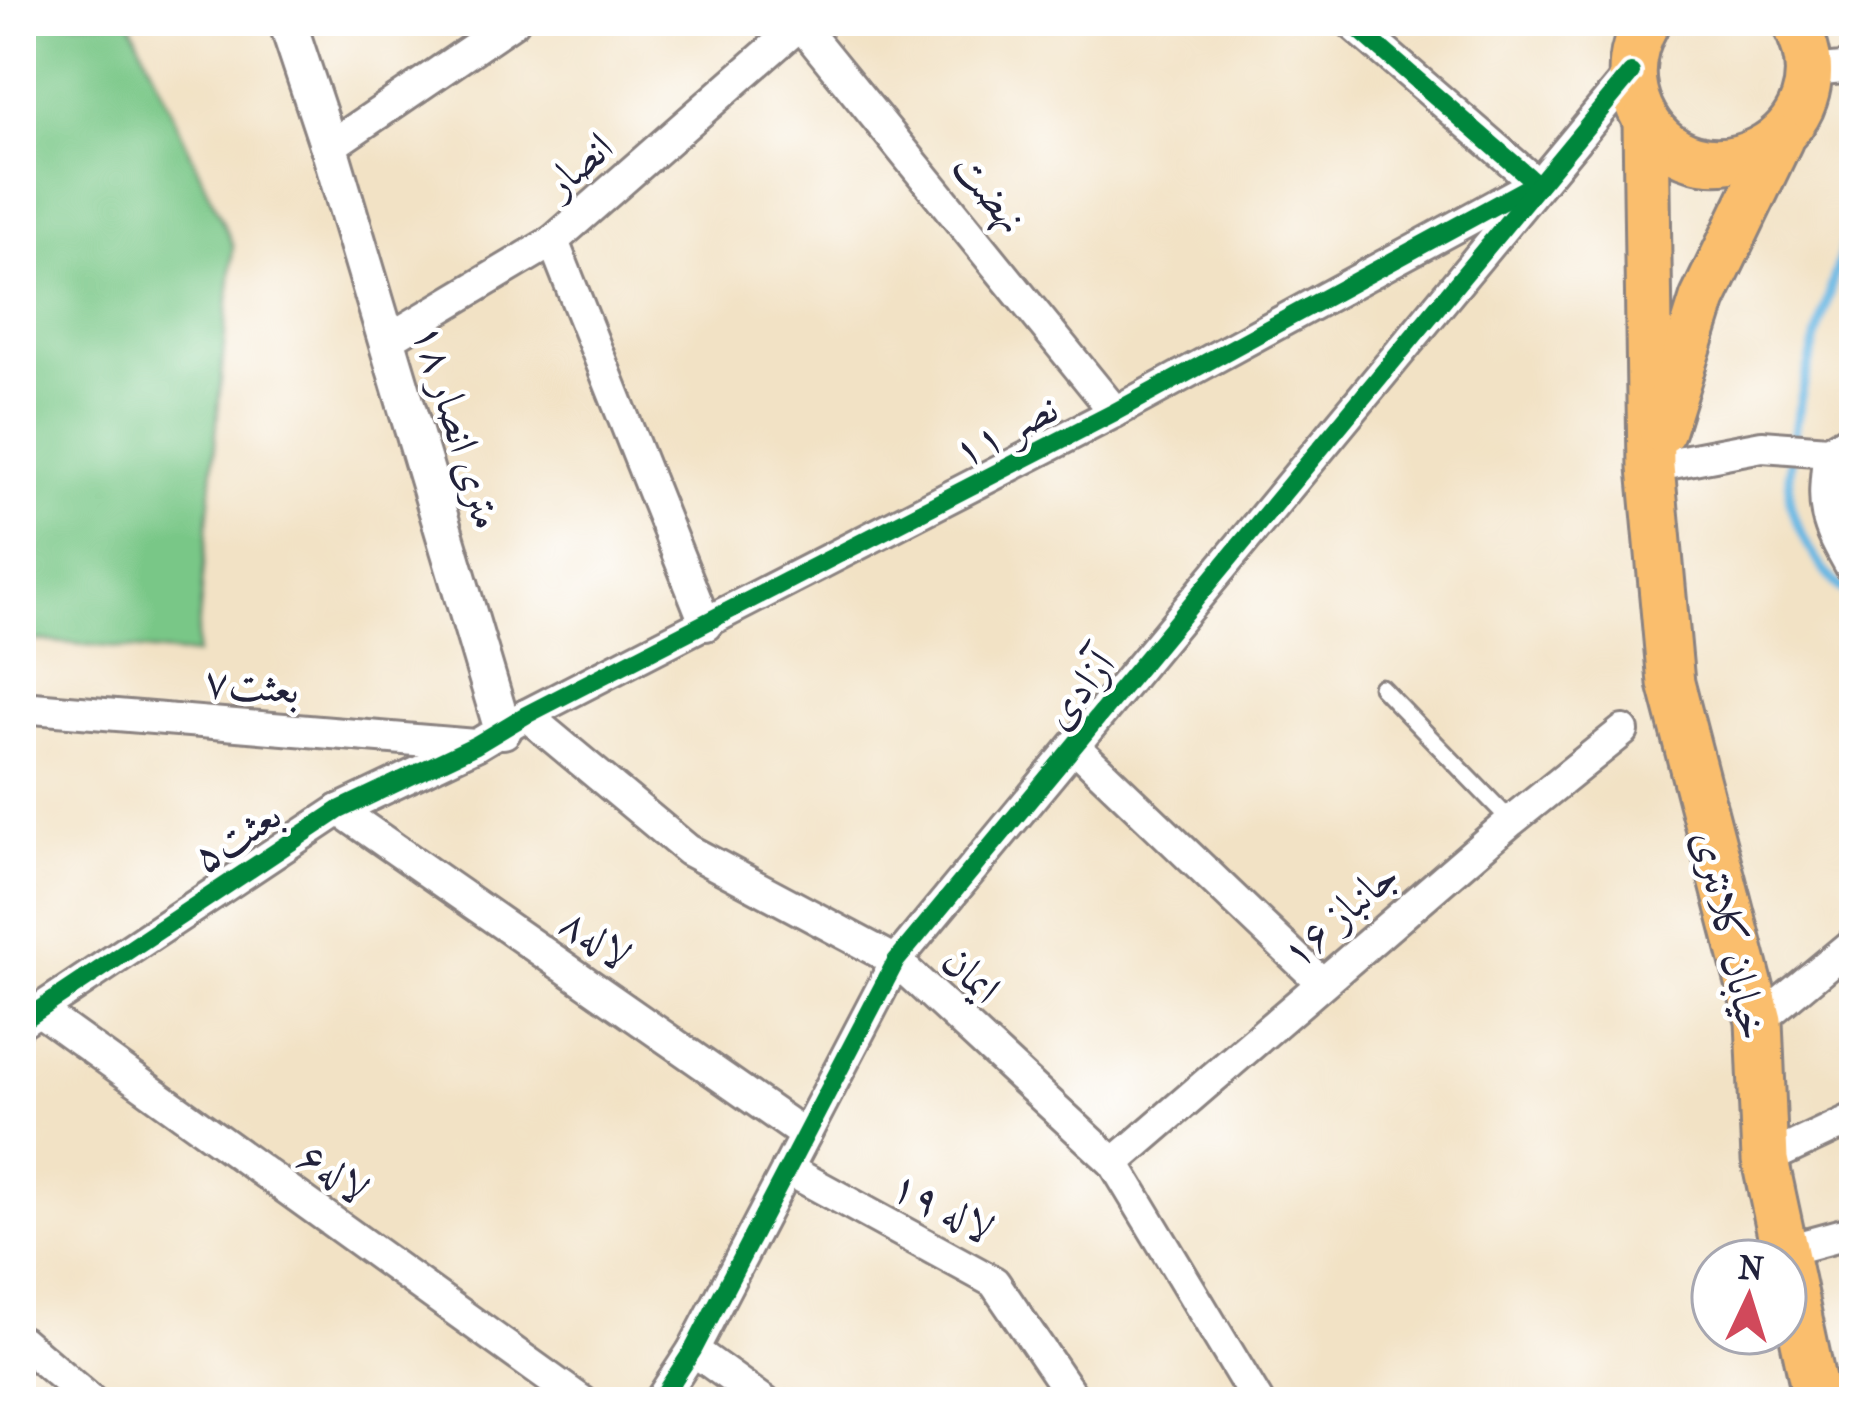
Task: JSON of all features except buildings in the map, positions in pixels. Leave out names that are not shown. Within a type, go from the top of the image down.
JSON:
[{"type":"main road","points":[[1631,73],[1634,47],[1647,21]]},
{"type":"main road","points":[[1795,22],[1806,46],[1832,69]]},
{"type":"main road","name":"خیابان کلانتری","points":[[1651,467],[1703,299],[1780,139],[1797,119],[1807,96],[1832,69]]},
{"type":"main road","name":"خیابان کلانتری","points":[[1631,73],[1635,98],[1646,121],[1651,467],[1671,682],[1759,1021],[1765,1160],[1784,1237]]},
{"type":"main road","points":[[1646,121],[1663,140],[1709,160],[1735,160],[1759,153],[1780,139]]},
{"type":"main road","name":"خیابان کلانتری","points":[[1808,1357],[1817,1402]]},
{"type":"street","name":"۱۸ متری انصار","points":[[286,21],[329,147],[501,730]]},
{"type":"street","points":[[329,147],[514,21]]},
{"type":"street","points":[[1349,21],[1536,184]]},
{"type":"street","name":"انصار","points":[[387,340],[553,242],[802,23]]},
{"type":"street","name":"نهضت","points":[[802,23],[1115,412]]},
{"type":"street","name":"آزادی","points":[[659,1402],[693,1350],[896,962],[1631,73]]},
{"type":"street","name":"نصر ۱۱","points":[[501,730],[1115,412],[1536,184]]},
{"type":"street","points":[[553,242],[706,625]]},
{"type":"street","points":[[1651,467],[1762,446],[1841,444],[1826,524],[1854,573]]},
{"type":"street","name":"بعثت۷","points":[[21,706],[501,730]]},
{"type":"street","name":"بعثت۵","points":[[29,1016],[339,810],[501,730]]},
{"type":"street","name":"ایمان","points":[[501,730],[688,850],[896,962],[1114,1163],[1258,1402]]},
{"type":"street","name":"جانباز ۱۶","points":[[1114,1163],[1511,820],[1623,730]]},
{"type":"street","points":[[1076,748],[1322,983]]},
{"type":"street","name":"لاله۸","points":[[339,810],[805,1135]]},
{"type":"street","points":[[1759,1021],[1854,942]]},
{"type":"street","name":"لاله۶","points":[[29,1016],[583,1402]]},
{"type":"street","points":[[1765,1160],[1854,1118]]},
{"type":"street","name":"لاله ۱۹","points":[[787,1169],[994,1282],[1076,1402]]},
{"type":"street","points":[[1809,1244],[1854,1232]]},
{"type":"street","points":[[21,1341],[92,1402]]},
{"type":"street","points":[[693,1350],[765,1402]]},
{"type":"lane","points":[[1381,688],[1511,820]]},
{"type":"green space","points":[[21,21],[130,21],[233,245],[196,655],[21,639]]},
{"type":"waterway","points":[[1854,211],[1799,407],[1789,483],[1792,510],[1803,536],[1854,601]]},
{"type":"cycle path","points":[[21,1022],[339,810],[476,745],[1115,412],[1536,183],[1349,21]]},
{"type":"cycle path","points":[[659,1402],[693,1350],[896,961],[1631,73]]}]
